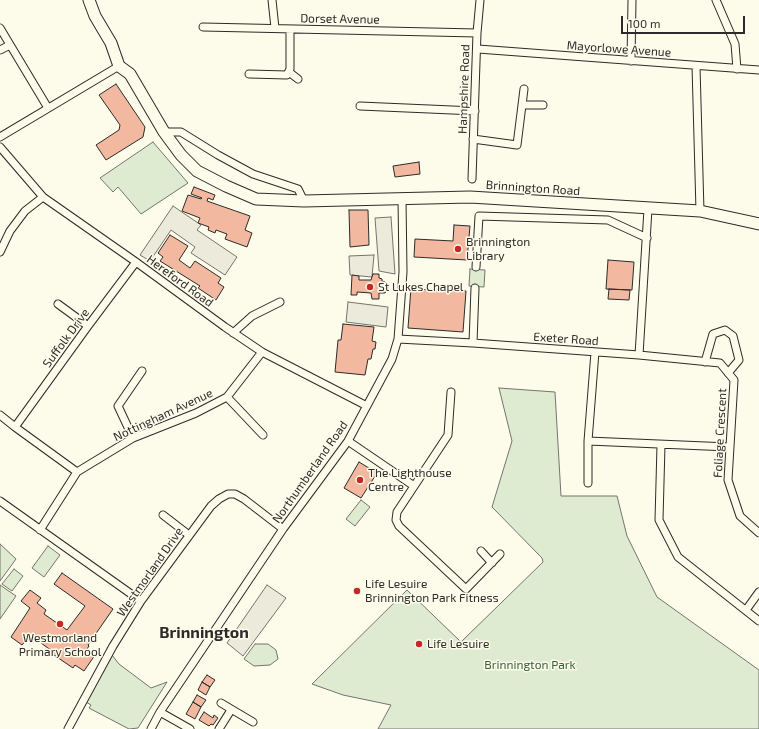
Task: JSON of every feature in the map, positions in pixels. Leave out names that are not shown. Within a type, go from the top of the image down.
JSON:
[{"type":"street","points":[[0,137],[120,66],[111,43],[95,16],[89,0]]},
{"type":"street","points":[[272,0],[275,28]]},
{"type":"street","name":"Hampshire Road","points":[[472,179],[478,50],[477,33],[480,0]]},
{"type":"street","points":[[631,61],[632,0]]},
{"type":"street","points":[[716,0],[735,44],[737,69]]},
{"type":"street","name":"Dorset Avenue","points":[[203,27],[477,33]]},
{"type":"street","points":[[0,28],[48,108]]},
{"type":"street","points":[[289,72],[290,29]]},
{"type":"street","points":[[0,50],[10,45]]},
{"type":"street","name":"Mayorlowe Avenue","points":[[478,50],[759,70]]},
{"type":"street","name":"Brinnington Road","points":[[120,66],[130,74],[164,132],[181,155],[198,171],[226,186],[256,199],[304,201],[470,197],[700,211],[759,224]]},
{"type":"street","points":[[696,66],[700,211]]},
{"type":"street","points":[[249,74],[287,75],[289,72]]},
{"type":"street","points":[[289,72],[298,78]]},
{"type":"street","points":[[473,139],[517,144],[524,89]]},
{"type":"street","points":[[522,105],[543,105]]},
{"type":"street","points":[[360,106],[475,111]]},
{"type":"street","points":[[164,132],[182,132],[218,155],[253,174],[298,189],[304,201]]},
{"type":"street","name":"Hereford Road","points":[[0,147],[43,198],[136,262],[233,333],[262,352],[367,406]]},
{"type":"street","points":[[0,252],[10,231],[21,216],[43,198]]},
{"type":"street","name":"Northumberland Road","points":[[151,729],[160,712],[283,529],[348,441],[392,359],[398,339],[403,272],[402,198]]},
{"type":"street","points":[[639,355],[648,209]]},
{"type":"street","points":[[476,267],[479,216],[608,220],[647,238]]},
{"type":"street","name":"Suffolk Drive","points":[[15,427],[136,262]]},
{"type":"street","points":[[473,343],[475,288]]},
{"type":"street","points":[[233,333],[252,316],[280,302]]},
{"type":"street","points":[[58,304],[88,326]]},
{"type":"street","points":[[705,362],[713,334],[726,330],[733,336],[739,360],[728,373]]},
{"type":"street","name":"Exeter Road","points":[[398,339],[639,355],[720,363],[728,373]]},
{"type":"street","name":"Nottingham Avenue","points":[[40,530],[77,472],[132,438],[196,412],[227,397],[262,352]]},
{"type":"street","points":[[588,483],[588,441],[595,352]]},
{"type":"street","points":[[132,438],[118,406],[142,371]]},
{"type":"street","name":"Foliage Crescent","points":[[728,373],[734,380],[728,480],[740,516],[759,533]]},
{"type":"street","points":[[451,392],[448,435],[397,512],[396,520],[399,526],[466,589],[500,554]]},
{"type":"street","points":[[227,397],[263,435]]},
{"type":"street","points":[[0,414],[15,427],[77,472]]},
{"type":"street","points":[[348,441],[414,486]]},
{"type":"street","points":[[588,441],[729,447]]},
{"type":"street","points":[[661,445],[659,520],[678,557],[759,621]]},
{"type":"street","name":"Westmorland Drive","points":[[68,729],[113,646],[141,601],[189,535],[218,499],[228,494],[235,494],[244,499],[283,529]]},
{"type":"street","points":[[0,501],[141,601]]},
{"type":"street","points":[[163,515],[189,535]]},
{"type":"street","points":[[481,551],[492,563]]},
{"type":"street","points":[[746,610],[759,592]]},
{"type":"street","points":[[221,703],[253,722]]},
{"type":"street","points":[[219,729],[231,710]]},
{"type":"street","points":[[160,712],[190,729]]},
{"type":"green space","points":[[153,142],[188,183],[141,214],[118,187],[113,192],[100,178]]},
{"type":"green space","points":[[470,269],[485,270],[484,287],[469,286]]},
{"type":"green space","name":"Brinnington Park","points":[[499,388],[555,392],[561,496],[617,496],[627,536],[657,597],[759,670],[759,729],[378,729],[391,705],[343,695],[312,684],[407,590],[461,642],[543,562],[542,558],[492,507],[512,441]]},
{"type":"green space","points":[[361,500],[370,507],[355,526],[346,519]]},
{"type":"green space","points":[[0,544],[16,559],[0,581]]},
{"type":"green space","points":[[48,546],[60,555],[44,577],[32,568]]},
{"type":"green space","points":[[14,569],[23,576],[12,591],[2,584]]},
{"type":"green space","points":[[0,585],[16,596],[0,619]]},
{"type":"green space","points":[[255,644],[268,644],[276,650],[278,659],[270,665],[254,666],[244,659]]},
{"type":"green space","points":[[112,655],[119,664],[151,688],[167,682],[138,728],[129,729],[89,708],[91,705],[86,702]]},
{"type":"shaded area","points":[[173,206],[201,225],[197,230],[237,257],[225,275],[191,253],[195,247],[171,230],[150,261],[140,255]]},
{"type":"shaded area","points":[[391,217],[395,274],[379,271],[375,218]]},
{"type":"shaded area","points":[[374,255],[372,277],[350,275],[349,256]]},
{"type":"shaded area","points":[[348,302],[388,307],[386,327],[346,322]]},
{"type":"shaded area","points":[[267,585],[286,598],[243,656],[227,643]]},
{"type":"building","points":[[116,84],[145,127],[143,137],[106,160],[96,145],[119,130],[120,125],[99,95]]},
{"type":"building","points":[[419,162],[420,174],[395,177],[393,166]]},
{"type":"building","points":[[194,187],[215,195],[213,200],[208,198],[207,201],[250,216],[245,230],[252,233],[247,247],[225,239],[227,234],[216,230],[215,233],[208,230],[209,227],[198,223],[200,218],[182,211],[188,195],[202,198],[191,194]]},
{"type":"building","points":[[349,210],[368,210],[369,245],[350,247]]},
{"type":"building","points":[[454,225],[470,226],[467,260],[414,257],[415,239],[453,241]]},
{"type":"building","points":[[170,235],[188,246],[179,260],[190,268],[195,261],[221,278],[218,283],[224,287],[216,300],[198,288],[200,286],[160,261],[163,257],[158,253]]},
{"type":"building","points":[[608,260],[634,262],[632,290],[606,289]]},
{"type":"building","name":"St Lukes Chapel","points":[[373,274],[379,274],[379,278],[388,285],[385,293],[379,293],[379,299],[372,299],[371,293],[357,292],[357,295],[351,295],[352,275],[359,276],[359,280],[371,280]]},
{"type":"building","points":[[411,288],[448,292],[448,289],[466,291],[463,332],[408,328]]},
{"type":"building","points":[[609,289],[630,290],[629,300],[608,299]]},
{"type":"building","points":[[343,324],[374,327],[372,341],[376,342],[375,349],[373,349],[371,359],[368,359],[365,375],[335,372],[338,340],[341,340]]},
{"type":"building","name":"The Lighthouse Centre","points":[[359,462],[377,473],[361,498],[344,488]]},
{"type":"building","points":[[62,573],[113,609],[88,645],[89,646],[87,649],[95,655],[84,671],[75,665],[73,668],[51,653],[52,651],[30,635],[22,645],[11,637],[30,608],[21,601],[30,590],[41,598],[37,603],[46,610],[44,614],[67,630],[85,606],[54,584]]},
{"type":"building","points":[[207,675],[215,680],[210,687],[202,682]]},
{"type":"building","points":[[202,682],[210,687],[206,695],[198,690]]},
{"type":"building","points":[[197,695],[206,700],[201,707],[193,702]]},
{"type":"building","points":[[193,702],[201,707],[195,719],[186,714]]},
{"type":"building","points":[[204,712],[213,718],[214,715],[218,718],[213,725],[211,724],[209,726],[199,720]]},
{"type":"place","name":"Brinnington Library","points":[[458,249]]},
{"type":"place","name":"St Lukes Chapel","points":[[370,287]]},
{"type":"place","name":"The Lighthouse Centre","points":[[360,480]]},
{"type":"place","name":"Life Lesuire Brinnington Park Fitness","points":[[357,591]]},
{"type":"place","name":"Westmorland Primary School","points":[[60,624]]},
{"type":"place","name":"Life Lesuire","points":[[419,644]]},
{"type":"district","name":"Brinnington","points":[[204,633]]}]
